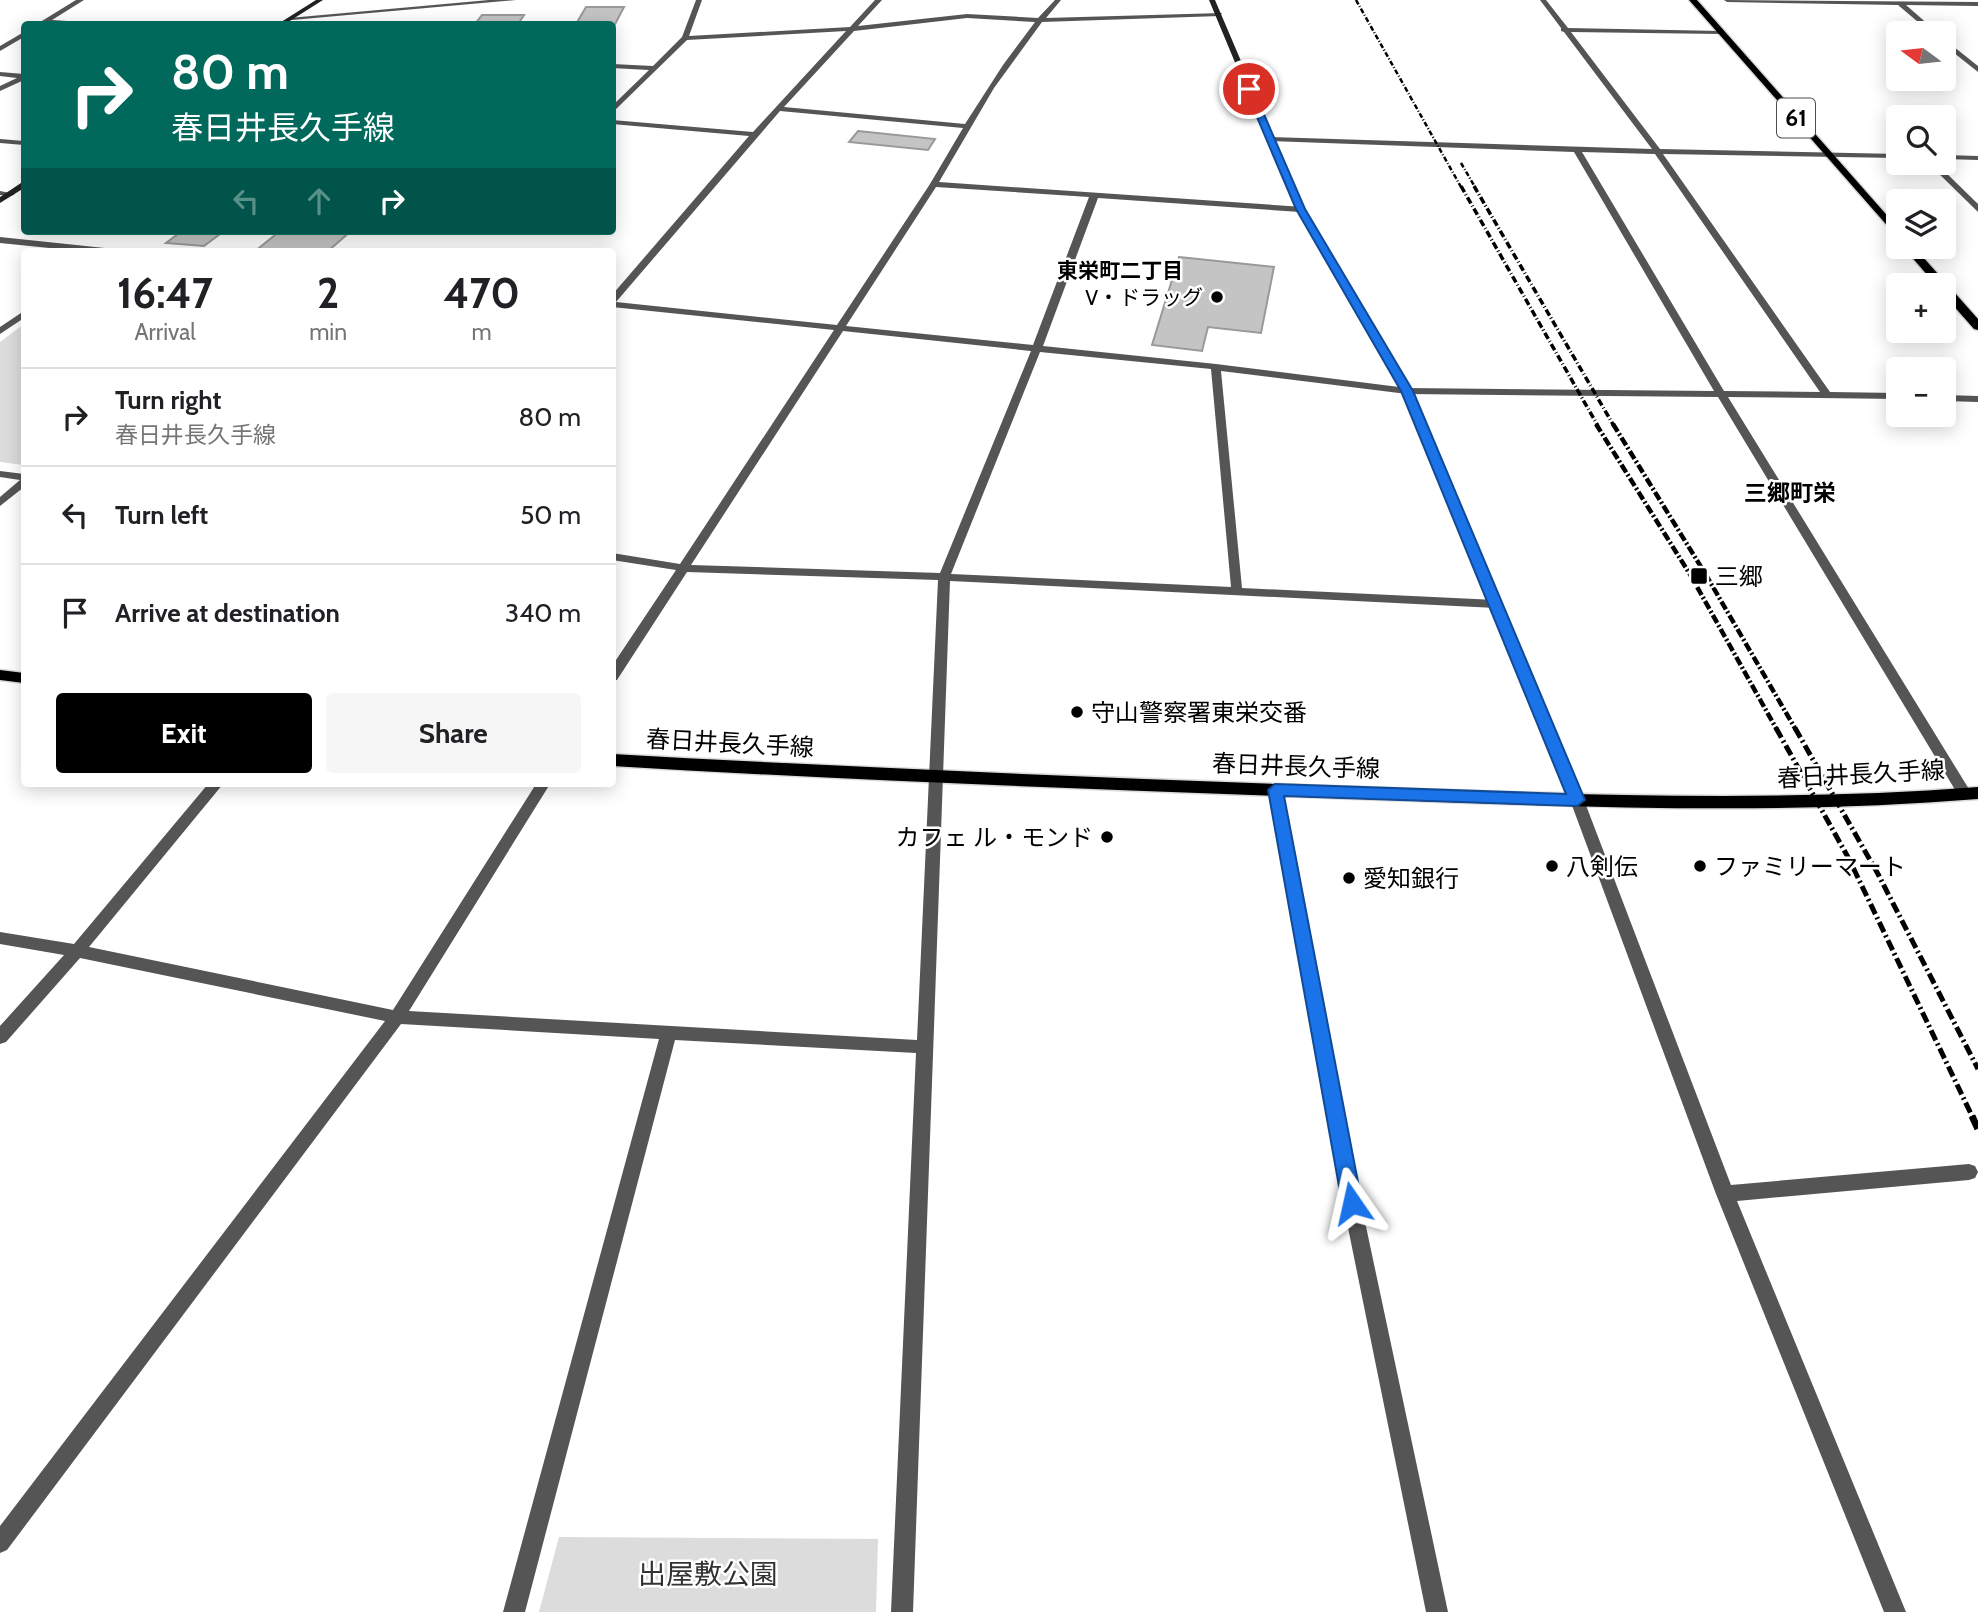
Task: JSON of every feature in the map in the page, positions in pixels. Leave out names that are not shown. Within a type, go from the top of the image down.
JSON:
[{"type":"main road","name":"61","points":[[1693,0],[1886,221]]},
{"type":"main road","points":[[1918,259],[1931,273]]},
{"type":"main road","points":[[1956,301],[1978,326]]},
{"type":"main road","points":[[0,675],[21,678]]},
{"type":"main road","name":"春日井長久手線","points":[[616,760],[937,779],[1577,800],[1816,804],[1971,793]]},
{"type":"street","points":[[46,21],[81,0]]},
{"type":"street","points":[[286,21],[320,0]]},
{"type":"street","points":[[292,18],[513,0]]},
{"type":"street","points":[[616,107],[685,38],[699,0]]},
{"type":"street","points":[[616,298],[777,109],[879,0]]},
{"type":"street","points":[[616,671],[934,184],[967,126],[1039,20],[1058,0]]},
{"type":"street","points":[[1212,0],[1300,209],[1407,391],[1577,800],[1725,1194],[1895,1612]]},
{"type":"street","points":[[1543,0],[1563,30],[1658,152],[1826,394]]},
{"type":"street","points":[[1727,0],[1978,4]]},
{"type":"street","points":[[1900,3],[1921,21]]},
{"type":"street","points":[[685,38],[852,29],[967,16],[1039,20],[1220,14]]},
{"type":"street","points":[[1563,30],[1720,32]]},
{"type":"street","points":[[0,49],[21,36]]},
{"type":"street","points":[[1956,51],[1978,70]]},
{"type":"street","points":[[616,66],[652,68]]},
{"type":"street","points":[[0,74],[21,77]]},
{"type":"street","points":[[0,89],[21,78]]},
{"type":"street","points":[[777,109],[967,126]]},
{"type":"street","points":[[616,122],[755,134]]},
{"type":"street","points":[[1269,139],[1577,150],[1886,156]]},
{"type":"street","points":[[0,141],[21,143]]},
{"type":"street","points":[[1577,150],[1722,396],[1971,793]]},
{"type":"street","points":[[1956,157],[1978,158]]},
{"type":"street","points":[[1943,175],[1978,209]]},
{"type":"street","points":[[934,184],[1300,209]]},
{"type":"street","points":[[0,201],[21,187]]},
{"type":"street","points":[[0,193],[11,194]]},
{"type":"street","points":[[902,1612],[944,576],[1037,348],[1094,196]]},
{"type":"street","points":[[0,240],[74,248]]},
{"type":"street","points":[[616,303],[1216,367],[1407,391],[1886,396]]},
{"type":"street","points":[[0,331],[21,316]]},
{"type":"street","points":[[1216,367],[1237,593]]},
{"type":"street","points":[[1956,398],[1978,399]]},
{"type":"street","points":[[0,474],[21,479]]},
{"type":"street","points":[[0,503],[21,483]]},
{"type":"street","points":[[616,557],[685,568],[944,576],[1237,593],[1496,604]]},
{"type":"street","points":[[0,1037],[77,951],[214,787]]},
{"type":"street","points":[[0,1543],[397,1017],[541,787]]},
{"type":"street","points":[[1275,790],[1352,1203],[1437,1612]]},
{"type":"street","points":[[0,938],[77,951],[397,1017],[926,1047]]},
{"type":"street","points":[[514,1612],[669,1032]]},
{"type":"street","points":[[1725,1194],[1969,1172]]},
{"type":"green space","points":[[21,326],[21,465],[0,462],[0,342]]},
{"type":"green space","name":"出屋敷公園","points":[[559,1537],[878,1539],[876,1612],[539,1612]]},
{"type":"building","points":[[586,7],[624,7],[616,22],[578,21]]},
{"type":"building","points":[[482,15],[524,15],[520,21],[477,21]]},
{"type":"building","points":[[858,131],[935,139],[928,150],[849,142]]},
{"type":"building","points":[[177,235],[219,235],[204,246],[166,243]]},
{"type":"building","points":[[275,235],[346,235],[332,248],[259,248]]},
{"type":"building","name":"V・ドラッグ","points":[[1179,257],[1274,267],[1261,333],[1208,327],[1202,351],[1152,345]]},
{"type":"railway","points":[[1356,0],[1461,187]]},
{"type":"railway","points":[[1461,163],[1475,187]]},
{"type":"railway","points":[[1461,186],[1598,426]]},
{"type":"railway","points":[[1474,186],[1614,426]]},
{"type":"railway","points":[[1596,424],[1691,576],[1777,730]]},
{"type":"railway","points":[[1613,424],[1706,575],[1796,730]]},
{"type":"railway","points":[[1776,728],[1849,859],[1973,1118]]},
{"type":"railway","points":[[1795,728],[1878,874],[1978,1069]]},
{"type":"railway","points":[[1972,1116],[1978,1129]]},
{"type":"place","name":"V・ドラッグ","points":[[1217,297]]},
{"type":"place","name":"三郷","points":[[1699,576]]},
{"type":"place","name":"守山警察署東栄交番","points":[[1077,712]]},
{"type":"place","name":"カフェ ル・モンド","points":[[1107,837]]},
{"type":"place","name":"八剣伝","points":[[1552,866]]},
{"type":"place","name":"ファミリーマート","points":[[1700,866]]},
{"type":"place","name":"愛知銀行","points":[[1349,878]]},
{"type":"district","name":"東栄町二丁目","points":[[1120,270]]},
{"type":"district","name":"三郷町栄","points":[[1790,493]]},
{"type":"route","points":[[1249,89],[1300,209],[1407,391],[1577,800],[1275,790],[1352,1203]]}]
